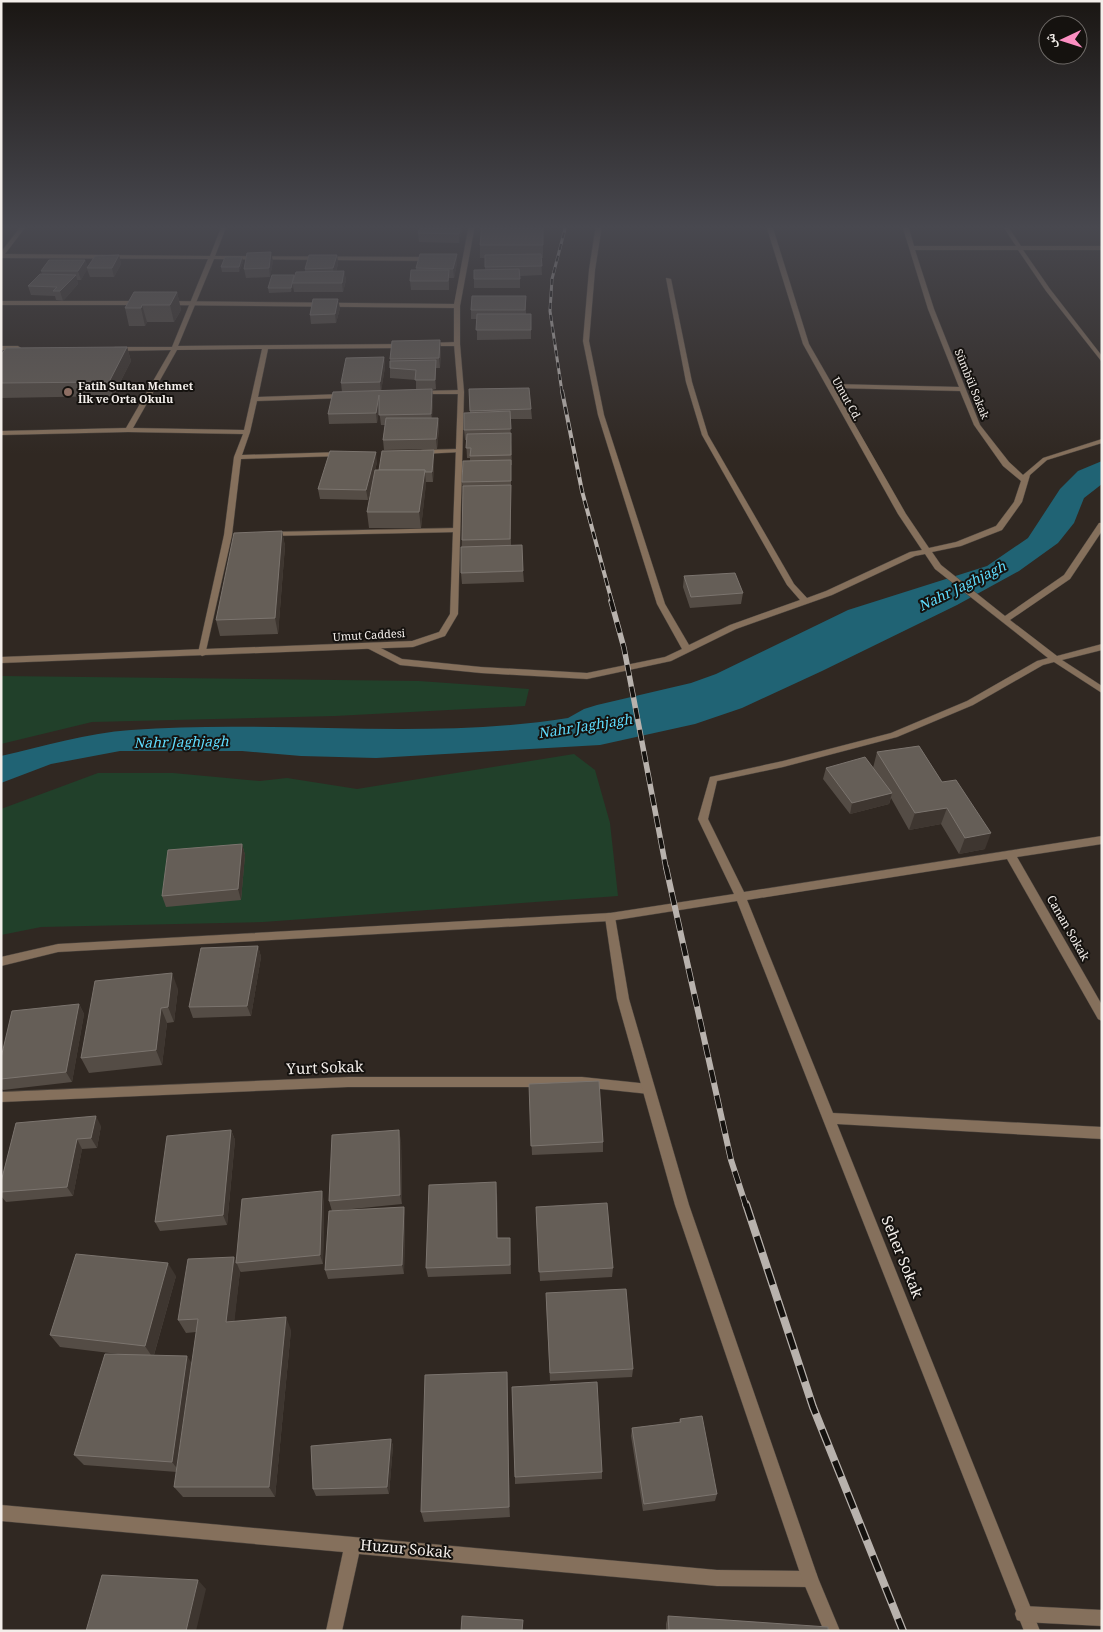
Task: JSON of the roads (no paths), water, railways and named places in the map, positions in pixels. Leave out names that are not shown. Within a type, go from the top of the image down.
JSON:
[{"type":"street","points":[[128,430],[174,350],[196,301]]},
{"type":"street","name":"Umut Caddesi","points":[[1,660],[413,644],[442,634],[454,614],[461,392],[457,344],[458,301]]},
{"type":"street","points":[[589,301],[586,341],[601,415],[661,604],[687,650]]},
{"type":"street","points":[[673,301],[689,382],[705,435],[792,585],[805,601]]},
{"type":"street","name":"Umut Cd.","points":[[793,301],[806,344],[902,514],[938,567],[1004,620]]},
{"type":"street","name":"Sümbül Sokak","points":[[929,301],[977,425],[1006,464],[1025,480]]},
{"type":"street","points":[[1057,301],[1102,360]]},
{"type":"street","points":[[1,303],[149,303]]},
{"type":"street","points":[[158,303],[457,306]]},
{"type":"street","points":[[418,345],[457,344]]},
{"type":"street","points":[[107,349],[174,350],[409,345]]},
{"type":"street","points":[[1,348],[30,348]]},
{"type":"street","points":[[202,653],[228,535],[238,458],[247,432],[265,348]]},
{"type":"street","points":[[829,386],[963,389]]},
{"type":"street","points":[[412,394],[461,392]]},
{"type":"street","points":[[254,399],[353,396]]},
{"type":"street","points":[[1,433],[128,430],[247,432]]},
{"type":"street","points":[[370,646],[400,662],[481,670],[587,676],[668,659],[733,627],[829,593],[913,554],[958,544],[999,528],[1018,502],[1027,474],[1045,459],[1102,441]]},
{"type":"street","points":[[411,452],[459,451]]},
{"type":"street","points":[[238,458],[353,454]]},
{"type":"street","points":[[1102,525],[1067,578],[1004,620],[1055,659],[1102,690]]},
{"type":"street","points":[[258,534],[456,530]]},
{"type":"street","points":[[228,535],[238,534]]},
{"type":"street","points":[[1055,659],[1102,647]]},
{"type":"street","name":"Seher Sokak","points":[[1032,1631],[1023,1614],[740,895],[703,820],[712,779],[783,764],[894,735],[970,703],[1040,663],[1055,659]]},
{"type":"street","points":[[1,962],[58,948],[610,917],[740,895],[1102,840]]},
{"type":"street","name":"Canan Sokak","points":[[1010,854],[1102,1016]]},
{"type":"street","points":[[610,917],[623,999],[682,1205],[810,1578],[832,1631]]},
{"type":"street","name":"Yurt Sokak","points":[[1,1097],[348,1082],[582,1082],[649,1089]]},
{"type":"street","points":[[829,1118],[1102,1132]]},
{"type":"street","name":"Huzur Sokak","points":[[1,1513],[717,1578],[810,1578]]},
{"type":"street","points":[[334,1631],[353,1544]]},
{"type":"street","points":[[1023,1614],[1102,1618]]},
{"type":"water","name":"Nahr Jaghjagh","points":[[1102,461],[1102,484],[1084,498],[1074,523],[1058,543],[1019,571],[957,605],[822,671],[742,708],[695,724],[600,745],[376,758],[301,756],[242,751],[120,751],[51,764],[1,783],[1,756],[98,734],[186,727],[405,729],[514,725],[568,718],[584,709],[597,705],[691,683],[716,674],[848,610],[987,566],[1028,538],[1060,489],[1078,471]]},
{"type":"railway","points":[[551,301],[550,311],[562,392]]},
{"type":"railway","points":[[562,391],[582,491],[612,602]]},
{"type":"railway","points":[[611,601],[624,648],[666,868]]},
{"type":"railway","points":[[666,867],[731,1160],[746,1206]]},
{"type":"railway","points":[[746,1204],[813,1407],[903,1631]]},
{"type":"place","name":"Fatih Sultan Mehmet İlk ve Orta Okulu","points":[[68,392]]}]
